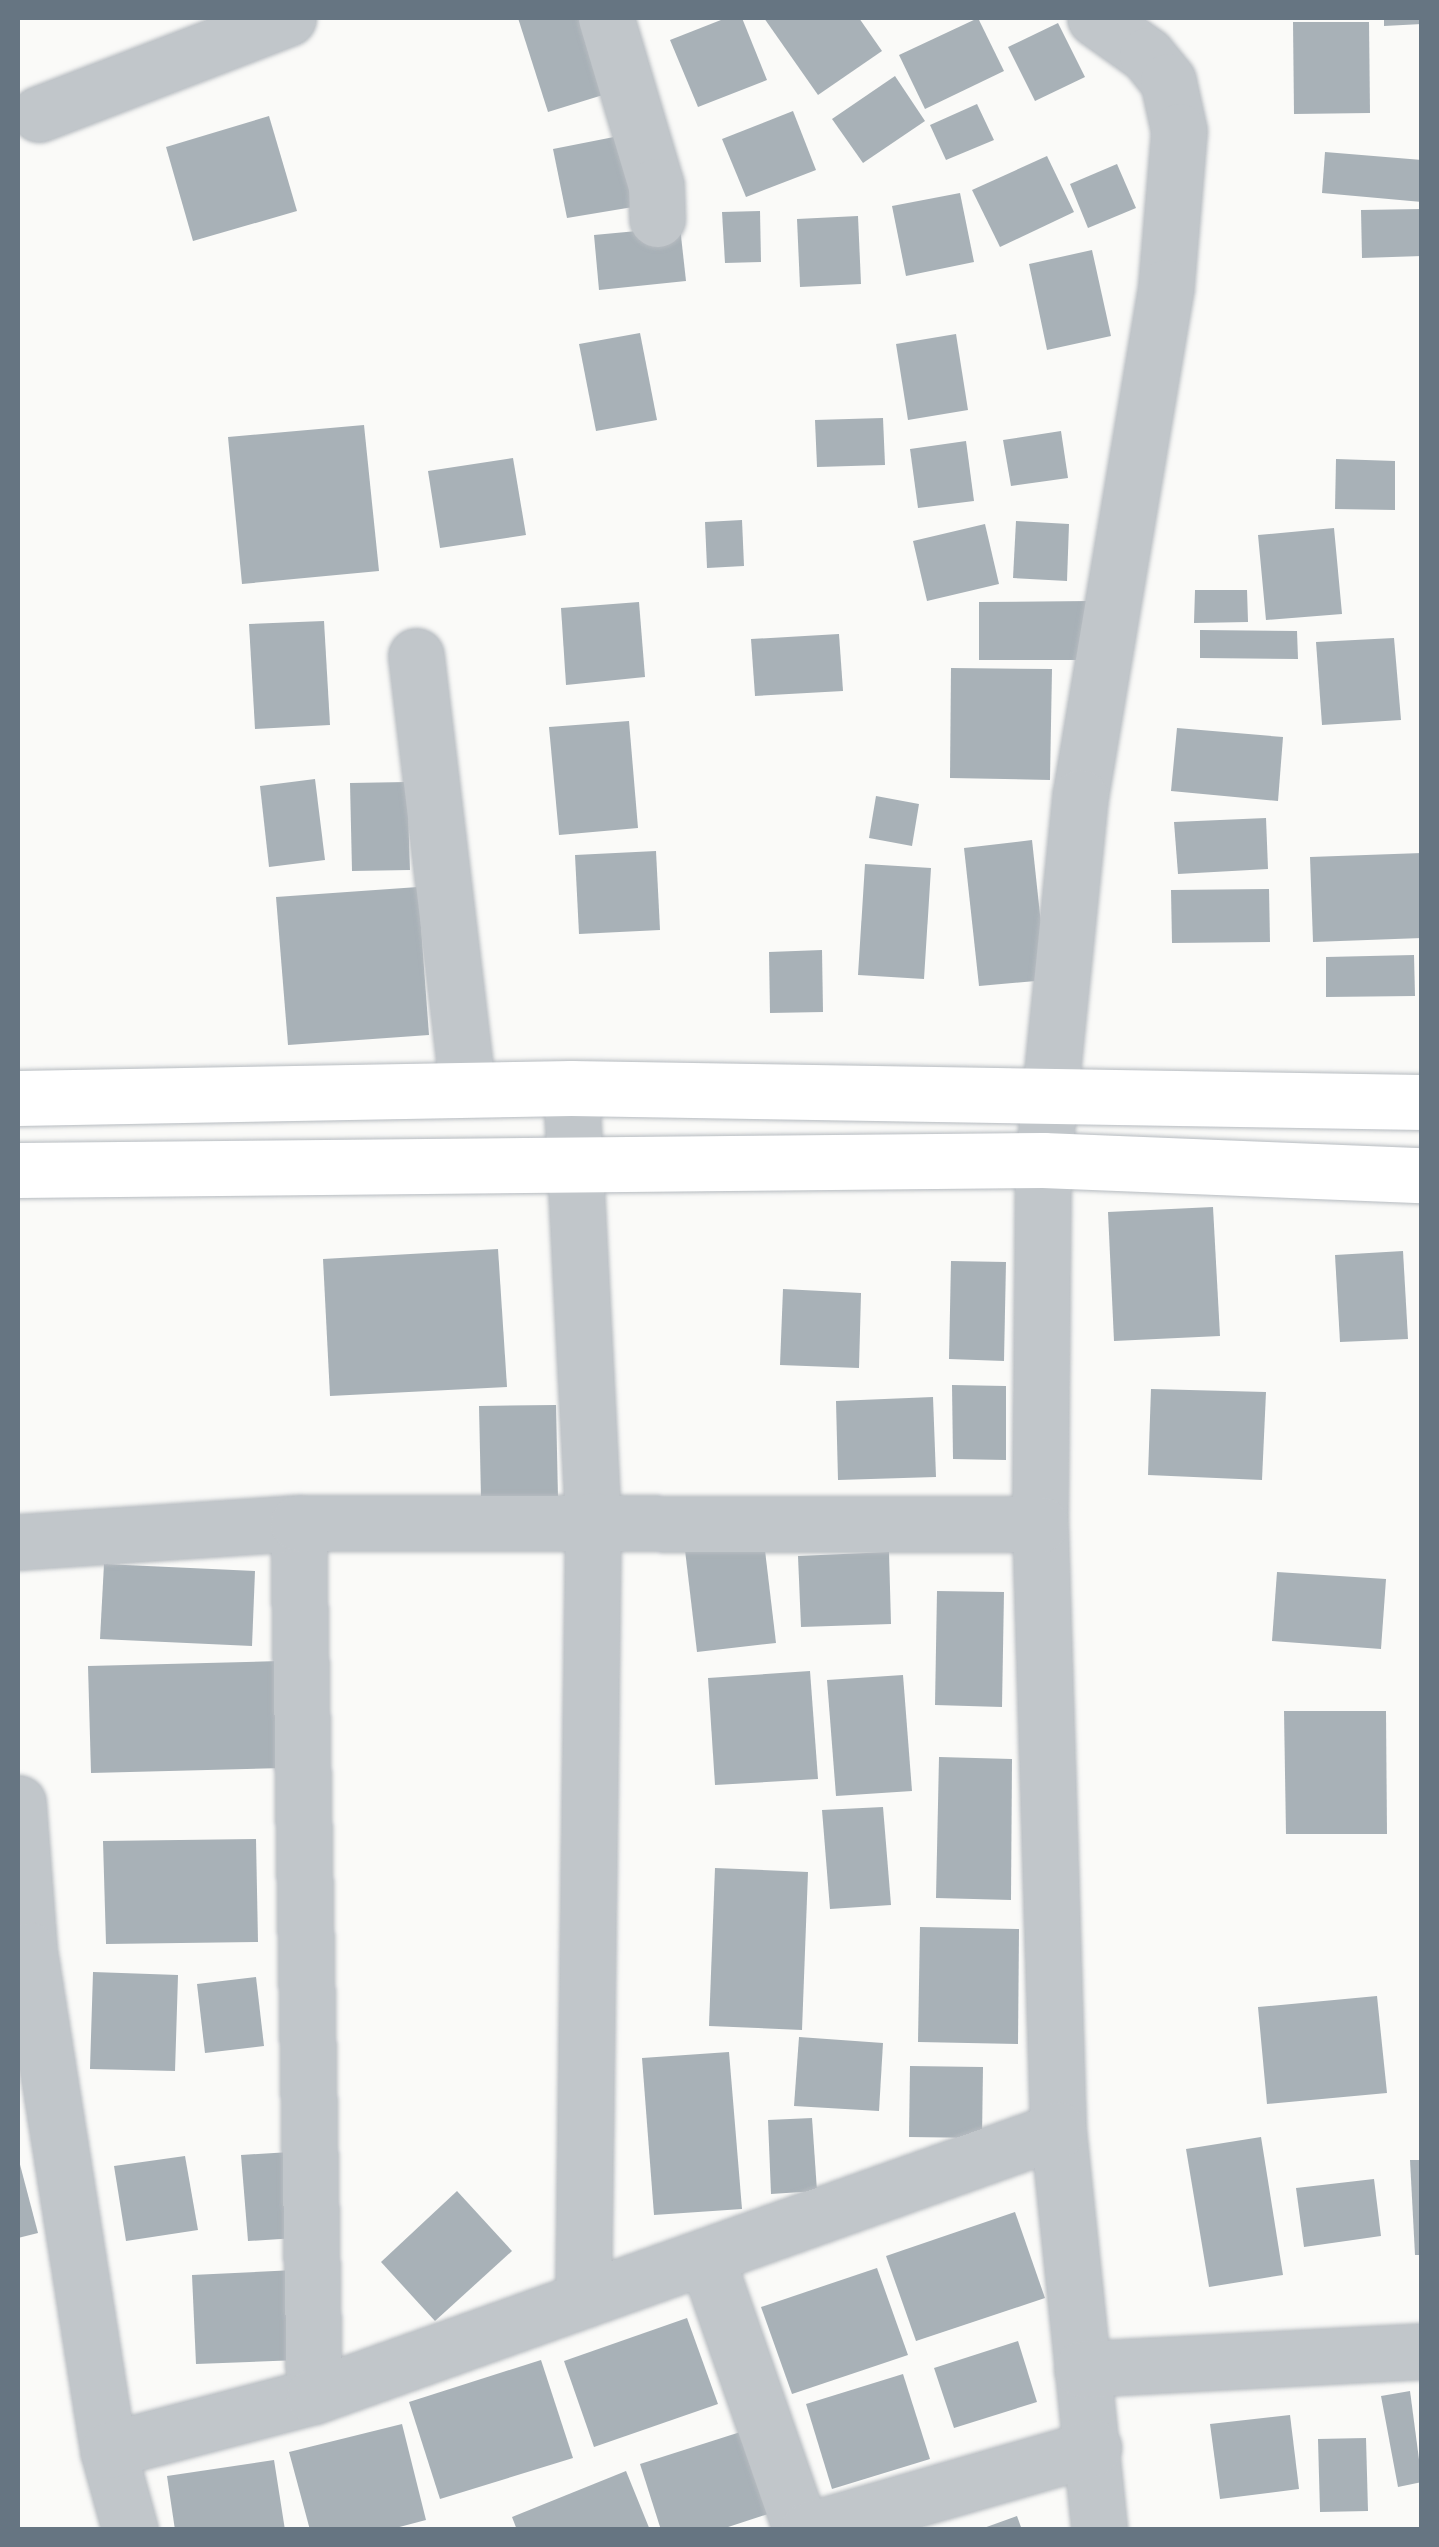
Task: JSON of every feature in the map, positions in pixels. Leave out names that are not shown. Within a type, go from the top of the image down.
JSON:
[{"type":"main road","points":[[18,1098],[571,1088],[1422,1102]]},
{"type":"main road","points":[[18,1170],[1043,1160],[1422,1175]]},
{"type":"street","points":[[39,114],[288,18]]},
{"type":"street","points":[[606,18],[656,186],[657,219]]},
{"type":"street","points":[[1095,18],[1147,55],[1168,81],[1179,132],[1166,288],[1080,797],[1043,1160],[1040,1524],[1058,2130],[1100,2530]]},
{"type":"street","points":[[416,656],[468,1089]]},
{"type":"street","points":[[571,1088],[593,1520],[584,2300]]},
{"type":"street","points":[[18,1542],[298,1522],[1040,1524]]},
{"type":"street","points":[[298,1522],[314,2396]]},
{"type":"street","points":[[18,1804],[30,1950],[108,2450],[130,2530]]},
{"type":"street","points":[[108,2450],[314,2396],[1058,2130]]},
{"type":"street","points":[[706,2256],[805,2530],[1093,2448]]},
{"type":"street","points":[[1082,2369],[1422,2351]]},
{"type":"building","points":[[518,18],[597,18],[619,90],[548,112]]},
{"type":"building","points":[[726,18],[742,18],[767,80],[698,107],[670,40]]},
{"type":"building","points":[[764,18],[859,18],[882,51],[818,95]]},
{"type":"building","points":[[978,18],[1004,71],[925,109],[899,55]]},
{"type":"building","points":[[1384,18],[1422,18],[1422,24],[1384,26]]},
{"type":"building","points":[[1293,22],[1369,22],[1370,113],[1294,114]]},
{"type":"building","points":[[1058,23],[1085,77],[1035,101],[1008,47]]},
{"type":"building","points":[[895,76],[925,121],[863,163],[832,119]]},
{"type":"building","points":[[977,104],[994,140],[946,160],[930,125]]},
{"type":"building","points":[[793,111],[816,170],[746,197],[722,139]]},
{"type":"building","points":[[269,116],[297,211],[193,241],[166,147]]},
{"type":"building","points":[[619,136],[633,207],[567,218],[553,149]]},
{"type":"building","points":[[1325,152],[1422,160],[1422,202],[1322,193]]},
{"type":"building","points":[[1047,156],[1074,212],[1000,247],[972,190]]},
{"type":"building","points":[[1117,164],[1136,208],[1088,228],[1070,184]]},
{"type":"building","points":[[960,193],[974,262],[906,276],[892,206]]},
{"type":"building","points":[[1422,209],[1422,256],[1362,258],[1361,210]]},
{"type":"building","points":[[760,211],[761,262],[725,263],[722,212]]},
{"type":"building","points":[[858,216],[861,284],[800,287],[797,219]]},
{"type":"building","points":[[680,227],[686,281],[599,290],[594,235]]},
{"type":"building","points":[[1092,250],[1111,336],[1047,350],[1029,264]]},
{"type":"building","points":[[640,333],[657,420],[596,431],[579,344]]},
{"type":"building","points":[[956,334],[968,410],[908,420],[896,344]]},
{"type":"building","points":[[883,418],[885,465],[817,467],[815,420]]},
{"type":"building","points":[[364,425],[379,571],[242,584],[228,437]]},
{"type":"building","points":[[1061,431],[1068,478],[1011,486],[1003,440]]},
{"type":"building","points":[[966,441],[974,501],[918,508],[910,449]]},
{"type":"building","points":[[513,458],[526,535],[440,548],[428,471]]},
{"type":"building","points":[[1336,459],[1395,461],[1395,510],[1335,509]]},
{"type":"building","points":[[742,520],[744,566],[707,568],[705,522]]},
{"type":"building","points":[[1016,521],[1069,524],[1067,581],[1013,578]]},
{"type":"building","points":[[985,524],[999,584],[927,601],[913,541]]},
{"type":"building","points":[[1334,528],[1342,614],[1266,620],[1258,535]]},
{"type":"building","points":[[1195,590],[1247,590],[1248,622],[1194,623]]},
{"type":"building","points":[[1090,601],[1090,660],[979,660],[979,602]]},
{"type":"building","points":[[639,602],[645,677],[566,685],[561,608]]},
{"type":"building","points":[[324,621],[330,725],[255,729],[249,624]]},
{"type":"building","points":[[1200,630],[1297,631],[1298,659],[1200,658]]},
{"type":"building","points":[[839,634],[843,691],[755,696],[751,639]]},
{"type":"building","points":[[1394,638],[1401,720],[1322,725],[1316,642]]},
{"type":"building","points":[[951,668],[1052,669],[1050,780],[950,778]]},
{"type":"building","points":[[629,721],[638,828],[559,835],[549,727]]},
{"type":"building","points":[[1177,728],[1283,737],[1278,801],[1171,791]]},
{"type":"building","points":[[315,779],[325,860],[269,867],[260,786]]},
{"type":"building","points":[[407,782],[410,870],[352,871],[350,783]]},
{"type":"building","points":[[876,796],[919,804],[912,846],[869,838]]},
{"type":"building","points":[[1266,818],[1268,869],[1178,874],[1174,822]]},
{"type":"building","points":[[1032,840],[1047,980],[979,986],[964,848]]},
{"type":"building","points":[[656,851],[660,930],[579,934],[575,855]]},
{"type":"building","points":[[1422,853],[1422,938],[1313,942],[1310,857]]},
{"type":"building","points":[[865,864],[931,868],[924,979],[858,975]]},
{"type":"building","points":[[418,887],[429,1035],[288,1045],[276,897]]},
{"type":"building","points":[[1269,889],[1270,942],[1172,943],[1171,890]]},
{"type":"building","points":[[822,950],[823,1012],[770,1013],[769,952]]},
{"type":"building","points":[[1414,955],[1415,996],[1326,997],[1326,957]]},
{"type":"building","points":[[1213,1207],[1220,1336],[1114,1341],[1108,1212]]},
{"type":"building","points":[[498,1249],[507,1387],[330,1396],[323,1259]]},
{"type":"building","points":[[1403,1251],[1408,1339],[1340,1342],[1335,1255]]},
{"type":"building","points":[[951,1261],[1006,1262],[1004,1361],[949,1359]]},
{"type":"building","points":[[783,1289],[861,1293],[859,1368],[780,1365]]},
{"type":"building","points":[[952,1385],[1006,1386],[1006,1460],[953,1459]]},
{"type":"building","points":[[1151,1389],[1266,1392],[1262,1480],[1148,1475]]},
{"type":"building","points":[[933,1397],[936,1477],[838,1480],[836,1401]]},
{"type":"building","points":[[556,1405],[558,1498],[481,1499],[479,1406]]},
{"type":"building","points":[[764,1542],[776,1643],[697,1652],[685,1550]]},
{"type":"building","points":[[889,1552],[891,1624],[801,1627],[798,1556]]},
{"type":"building","points":[[104,1564],[255,1571],[252,1646],[100,1639]]},
{"type":"building","points":[[1277,1572],[1386,1579],[1381,1649],[1272,1641]]},
{"type":"building","points":[[937,1591],[1004,1592],[1002,1707],[935,1705]]},
{"type":"building","points":[[280,1661],[284,1768],[91,1773],[88,1666]]},
{"type":"building","points":[[810,1671],[818,1779],[715,1785],[708,1678]]},
{"type":"building","points":[[903,1675],[912,1791],[836,1796],[827,1680]]},
{"type":"building","points":[[1284,1711],[1386,1711],[1387,1834],[1286,1834]]},
{"type":"building","points":[[939,1757],[1012,1759],[1011,1900],[936,1898]]},
{"type":"building","points":[[883,1807],[891,1905],[830,1909],[822,1810]]},
{"type":"building","points":[[256,1839],[258,1942],[106,1944],[103,1841]]},
{"type":"building","points":[[715,1868],[808,1872],[802,2030],[709,2026]]},
{"type":"building","points":[[920,1927],[1019,1929],[1018,2044],[918,2042]]},
{"type":"building","points":[[93,1972],[178,1975],[175,2071],[90,2069]]},
{"type":"building","points":[[256,1977],[264,2046],[205,2053],[197,1984]]},
{"type":"building","points":[[1377,1996],[1387,2093],[1267,2104],[1258,2007]]},
{"type":"building","points":[[799,2037],[883,2043],[879,2111],[794,2106]]},
{"type":"building","points":[[729,2052],[742,2209],[654,2215],[642,2058]]},
{"type":"building","points":[[910,2066],[983,2067],[982,2138],[909,2137]]},
{"type":"building","points":[[812,2118],[817,2191],[771,2194],[768,2120]]},
{"type":"building","points":[[1261,2137],[1283,2275],[1209,2287],[1186,2149]]},
{"type":"building","points":[[290,2152],[296,2238],[248,2241],[241,2155]]},
{"type":"building","points":[[185,2156],[198,2230],[126,2241],[114,2166]]},
{"type":"building","points":[[18,2157],[38,2233],[18,2238]]},
{"type":"building","points":[[1410,2160],[1422,2160],[1422,2255],[1415,2255]]},
{"type":"building","points":[[1374,2179],[1381,2236],[1304,2247],[1296,2188]]},
{"type":"building","points":[[457,2191],[512,2251],[435,2321],[381,2262]]},
{"type":"building","points":[[1015,2212],[1045,2298],[916,2341],[886,2256]]},
{"type":"building","points":[[877,2268],[908,2355],[792,2394],[761,2307]]},
{"type":"building","points":[[295,2270],[299,2360],[196,2364],[192,2275]]},
{"type":"building","points":[[687,2318],[718,2404],[594,2447],[564,2361]]},
{"type":"building","points":[[1018,2341],[1037,2402],[954,2428],[934,2368]]},
{"type":"building","points":[[541,2360],[573,2458],[440,2499],[409,2402]]},
{"type":"building","points":[[903,2374],[930,2459],[832,2489],[806,2404]]},
{"type":"building","points":[[1410,2391],[1422,2482],[1398,2487],[1381,2396]]},
{"type":"building","points":[[1290,2415],[1299,2489],[1220,2499],[1210,2424]]},
{"type":"building","points":[[402,2424],[426,2520],[388,2530],[310,2530],[289,2452]]},
{"type":"building","points":[[753,2428],[780,2510],[719,2530],[661,2530],[640,2464]]},
{"type":"building","points":[[1366,2438],[1368,2511],[1320,2512],[1318,2439]]},
{"type":"building","points":[[274,2460],[285,2530],[175,2530],[167,2476]]},
{"type":"building","points":[[626,2471],[650,2530],[517,2530],[512,2517]]},
{"type":"building","points":[[1017,2516],[1022,2530],[981,2530],[981,2529]]}]
